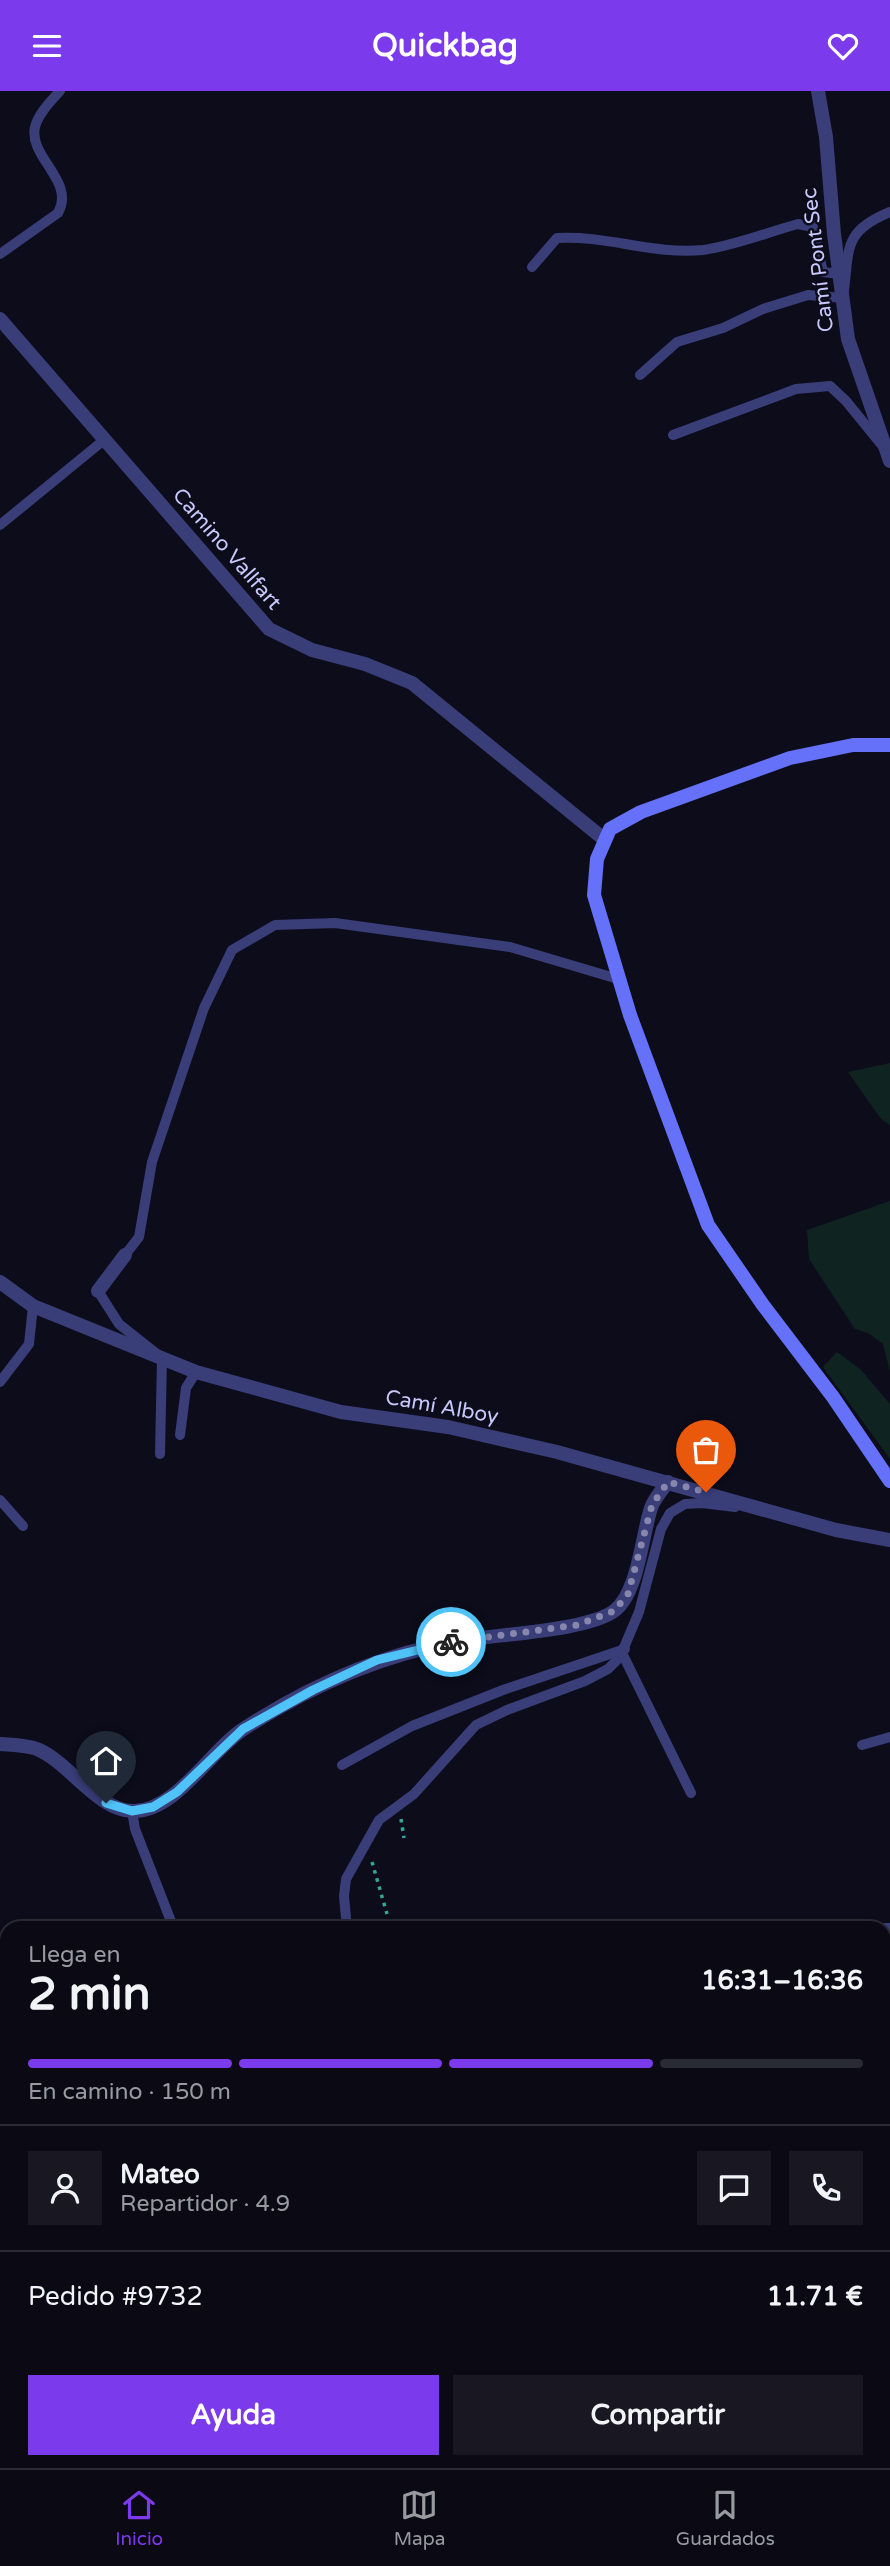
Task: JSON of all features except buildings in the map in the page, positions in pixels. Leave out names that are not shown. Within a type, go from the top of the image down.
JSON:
[{"type":"main road","points":[[890,745],[853,745],[790,758],[641,812],[610,829],[597,859],[594,895],[618,979],[708,1225],[763,1305],[833,1397],[890,1481]]},
{"type":"street","name":"Camí Pont Sec","points":[[818,91],[827,137],[839,274],[848,339],[888,455]]},
{"type":"street","name":"Camino Vallfart","points":[[0,319],[269,629],[312,650],[365,664],[412,683],[605,840]]},
{"type":"street","points":[[98,1291],[125,1255]]},
{"type":"street","name":"Camí Alboy","points":[[0,1282],[33,1306],[196,1372],[341,1412],[448,1427],[557,1452],[836,1530],[890,1541]]},
{"type":"street","points":[[0,1744],[35,1748],[62,1764],[106,1803],[132,1811],[153,1807],[177,1792],[243,1729],[313,1690],[377,1660],[457,1641],[577,1625],[614,1611],[628,1594],[652,1505],[668,1482]]},
{"type":"lane","points":[[0,254],[58,212],[62,205],[61,191],[55,175],[34,140],[35,126],[60,91]]},
{"type":"lane","points":[[640,375],[677,342],[723,328],[763,309],[808,295],[843,298],[853,235],[866,222],[890,212]]},
{"type":"lane","points":[[532,267],[557,238],[584,236],[659,249],[704,250],[798,224],[813,227],[823,272],[839,274]]},
{"type":"lane","points":[[673,435],[796,389],[830,386],[846,401],[888,455]]},
{"type":"lane","points":[[0,524],[104,440]]},
{"type":"lane","points":[[125,1255],[139,1237],[152,1163],[204,1008],[232,950],[275,925],[335,923],[486,943],[510,947],[618,979]]},
{"type":"lane","points":[[98,1291],[119,1324],[162,1358],[160,1454]]},
{"type":"lane","points":[[0,1382],[29,1344],[33,1306]]},
{"type":"lane","points":[[180,1435],[186,1388],[196,1372]]},
{"type":"lane","points":[[0,1500],[23,1526]]},
{"type":"lane","points":[[346,1921],[344,1896],[346,1879],[379,1820],[414,1794],[476,1725],[507,1710],[585,1681],[608,1669],[623,1651],[639,1612],[661,1529],[670,1513],[685,1504],[702,1503],[774,1512]]},
{"type":"lane","points":[[342,1765],[412,1726],[503,1691],[623,1651]]},
{"type":"lane","points":[[623,1651],[691,1793]]},
{"type":"lane","points":[[862,1745],[890,1737]]},
{"type":"lane","points":[[132,1811],[135,1829],[171,1921]]},
{"type":"path","points":[[366,1841],[387,1914]]},
{"type":"green space","points":[[890,1063],[890,1125],[881,1119],[848,1072]]},
{"type":"green space","points":[[890,1201],[890,1372],[883,1344],[868,1333],[855,1329],[809,1259],[807,1230]]},
{"type":"green space","points":[[837,1352],[861,1370],[890,1404],[890,1459],[823,1367]]},
{"type":"way so far","points":[[451,1642],[577,1625],[614,1611],[628,1594],[652,1505],[668,1482],[706,1492]]},
{"type":"route","points":[[106,1803],[132,1811],[153,1807],[177,1792],[243,1729],[313,1690],[377,1660],[451,1642]]}]
